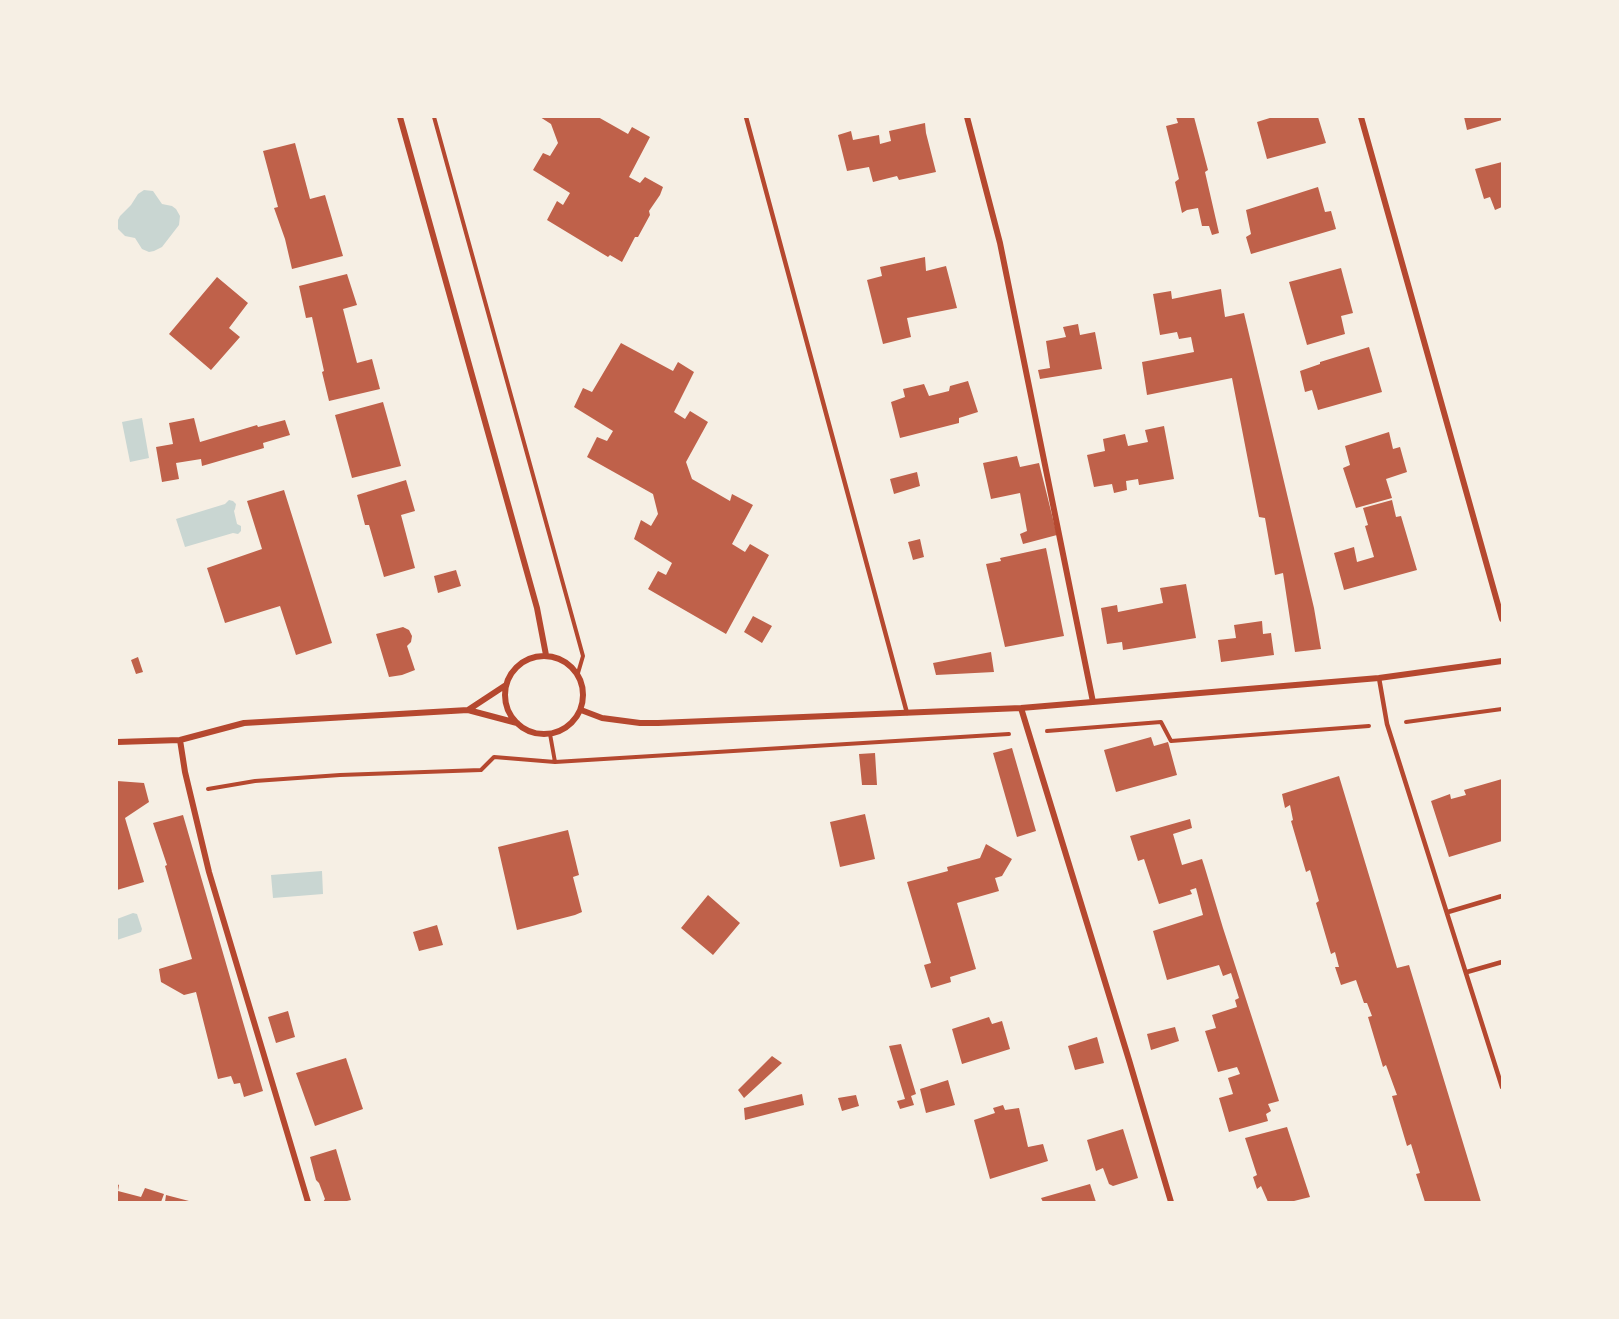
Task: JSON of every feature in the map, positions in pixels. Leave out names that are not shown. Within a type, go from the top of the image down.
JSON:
[{"type":"street","points":[[399,117],[537,608],[546,654]]},
{"type":"street","points":[[967,117],[1000,243],[1093,702]]},
{"type":"street","points":[[1361,117],[1502,619]]},
{"type":"street","points":[[546,654],[564,660],[578,673],[584,691],[581,710],[573,722],[562,730],[550,734],[538,734],[526,730],[517,723],[506,706],[506,685],[513,669],[528,658],[546,654]]},
{"type":"street","points":[[581,710],[602,717],[639,723],[1021,708],[1379,678],[1502,661]]},
{"type":"street","points":[[468,710],[506,685]]},
{"type":"street","points":[[1021,708],[1171,1202]]},
{"type":"street","points":[[117,742],[180,740],[244,723],[468,710],[517,723]]},
{"type":"street","points":[[180,740],[185,772],[209,872],[308,1202]]},
{"type":"lane","points":[[746,117],[907,713]]},
{"type":"lane","points":[[1379,678],[1387,724],[1502,1087]]},
{"type":"lane","points":[[1448,912],[1502,896]]},
{"type":"lane","points":[[1467,972],[1502,962]]},
{"type":"path","points":[[434,117],[583,656],[578,673]]},
{"type":"path","points":[[1401,723],[1502,709]]},
{"type":"path","points":[[206,789],[255,782],[340,775],[481,770],[494,757],[555,762],[1029,733],[1161,722],[1171,741],[1370,726]]},
{"type":"path","points":[[550,734],[555,762]]},
{"type":"shaded area","points":[[144,190],[153,191],[162,204],[172,206],[180,216],[179,225],[162,247],[149,252],[142,249],[135,238],[125,236],[117,228],[120,216]]},
{"type":"shaded area","points":[[142,418],[149,458],[130,462],[122,422]]},
{"type":"shaded area","points":[[229,500],[236,504],[234,511],[241,531],[238,534],[233,533],[185,547],[176,519],[225,504]]},
{"type":"shaded area","points":[[322,871],[323,894],[273,898],[271,875]]},
{"type":"shaded area","points":[[133,913],[137,914],[141,932],[117,940],[117,919]]},
{"type":"building","points":[[540,117],[598,117],[628,134],[632,127],[650,137],[629,177],[640,183],[645,177],[663,187],[638,237],[635,237],[622,262],[610,255],[608,257],[547,220],[557,201],[563,205],[570,193],[533,170],[543,153],[550,156],[558,143],[551,124]]},
{"type":"building","points":[[1176,117],[1194,117],[1208,170],[1205,172],[1219,233],[1212,235],[1209,226],[1202,226],[1198,208],[1182,213],[1175,182],[1179,179],[1166,126],[1178,123]]},
{"type":"building","points":[[1273,117],[1318,117],[1326,143],[1267,159],[1257,122]]},
{"type":"building","points":[[1464,117],[1502,117],[1502,120],[1467,130]]},
{"type":"building","points":[[925,123],[936,172],[899,180],[897,176],[873,182],[869,167],[847,171],[838,135],[851,131],[853,140],[879,135],[880,144],[891,141],[889,131]]},
{"type":"building","points":[[295,143],[310,199],[325,195],[343,256],[292,269],[274,208],[278,207],[263,151]]},
{"type":"building","points":[[1502,162],[1502,207],[1495,210],[1490,197],[1484,199],[1475,169]]},
{"type":"building","points":[[1318,187],[1325,212],[1331,211],[1336,229],[1251,254],[1246,237],[1251,234],[1246,210]]},
{"type":"building","points":[[925,257],[926,271],[946,266],[957,308],[907,318],[911,337],[883,344],[867,280],[882,276],[880,267]]},
{"type":"building","points":[[1341,268],[1353,313],[1341,316],[1345,334],[1307,345],[1289,282]]},
{"type":"building","points":[[347,274],[357,305],[343,309],[357,363],[372,359],[380,389],[329,401],[312,317],[306,318],[299,286]]},
{"type":"building","points":[[217,277],[248,303],[229,328],[240,337],[211,370],[169,334]]},
{"type":"building","points":[[1221,289],[1225,317],[1244,313],[1314,608],[1321,649],[1295,652],[1283,573],[1275,575],[1265,518],[1259,517],[1232,378],[1147,395],[1142,362],[1194,352],[1191,337],[1179,339],[1177,332],[1160,335],[1153,294],[1171,291],[1172,299]]},
{"type":"building","points":[[1078,324],[1080,335],[1095,332],[1102,369],[1040,379],[1038,370],[1050,368],[1046,341],[1066,337],[1063,327]]},
{"type":"building","points":[[621,343],[673,371],[678,362],[694,372],[674,412],[685,419],[690,411],[708,422],[686,462],[692,479],[730,501],[732,494],[753,505],[732,544],[745,552],[750,544],[769,555],[726,634],[648,589],[658,571],[666,575],[672,563],[634,539],[641,520],[651,526],[658,514],[653,494],[587,457],[597,437],[607,441],[613,431],[574,407],[583,388],[592,392]]},
{"type":"building","points":[[1369,347],[1382,392],[1318,410],[1312,390],[1305,392],[1300,371],[1320,364],[1320,362]]},
{"type":"building","points":[[968,381],[978,412],[959,418],[959,423],[900,438],[891,402],[905,397],[903,389],[924,384],[929,396],[949,391],[950,386]]},
{"type":"building","points":[[383,402],[401,466],[352,478],[335,415]]},
{"type":"building","points":[[194,418],[200,442],[257,425],[258,427],[285,420],[290,435],[263,443],[264,448],[202,466],[201,459],[176,463],[179,479],[162,482],[156,447],[173,444],[169,423]]},
{"type":"building","points":[[1164,426],[1174,479],[1139,485],[1138,479],[1126,481],[1127,490],[1114,493],[1112,484],[1094,487],[1087,455],[1105,451],[1103,439],[1125,434],[1128,446],[1148,442],[1145,430]]},
{"type":"building","points":[[1389,432],[1393,449],[1400,447],[1407,472],[1386,479],[1392,498],[1356,508],[1343,468],[1350,465],[1345,446]]},
{"type":"building","points":[[1017,456],[1020,467],[1039,463],[1057,535],[1023,544],[1020,534],[1027,531],[1020,493],[991,499],[983,463]]},
{"type":"building","points":[[917,472],[920,486],[894,494],[890,479]]},
{"type":"building","points":[[406,480],[415,511],[401,515],[415,568],[384,577],[369,525],[365,525],[357,495]]},
{"type":"building","points":[[284,490],[332,643],[296,655],[280,606],[225,623],[207,568],[262,549],[247,501]]},
{"type":"building","points":[[1392,500],[1396,517],[1401,516],[1417,570],[1344,590],[1334,553],[1354,547],[1357,562],[1374,557],[1365,526],[1368,525],[1363,508]]},
{"type":"building","points":[[920,539],[924,557],[913,560],[908,542]]},
{"type":"building","points":[[1046,548],[1064,636],[1005,647],[986,564],[1001,561],[1000,558]]},
{"type":"building","points":[[456,570],[461,586],[438,593],[434,576]]},
{"type":"building","points":[[1186,584],[1196,638],[1123,650],[1122,642],[1107,644],[1101,608],[1117,605],[1118,612],[1163,603],[1160,588]]},
{"type":"building","points":[[753,616],[772,626],[762,643],[744,632]]},
{"type":"building","points":[[1262,621],[1263,634],[1271,633],[1274,655],[1221,662],[1218,640],[1236,638],[1234,625]]},
{"type":"building","points":[[403,627],[409,630],[412,636],[407,646],[415,670],[389,677],[376,634]]},
{"type":"building","points":[[991,652],[994,672],[936,675],[933,663]]},
{"type":"building","points":[[138,657],[143,672],[136,674],[131,660]]},
{"type":"building","points":[[1151,737],[1154,746],[1168,742],[1177,775],[1116,792],[1104,750]]},
{"type":"building","points":[[1012,748],[1036,831],[1017,837],[993,753]]},
{"type":"building","points":[[875,753],[877,785],[862,785],[859,754]]},
{"type":"building","points":[[1339,776],[1397,968],[1409,965],[1481,1202],[1425,1202],[1416,1174],[1420,1173],[1411,1144],[1407,1146],[1392,1096],[1397,1095],[1386,1065],[1383,1067],[1368,1017],[1372,1016],[1367,1003],[1364,1003],[1356,980],[1341,985],[1335,967],[1339,967],[1335,952],[1331,954],[1316,903],[1319,901],[1310,870],[1306,872],[1291,821],[1293,820],[1290,805],[1285,808],[1282,794]]},
{"type":"building","points":[[1502,779],[1502,841],[1449,857],[1431,801],[1450,794],[1451,799],[1466,795],[1464,790]]},
{"type":"building","points":[[117,781],[144,783],[149,802],[125,818],[144,882],[117,890]]},
{"type":"building","points":[[865,814],[875,859],[840,867],[830,822]]},
{"type":"building","points":[[183,815],[263,1091],[244,1097],[240,1083],[234,1084],[231,1076],[218,1079],[196,992],[184,995],[161,982],[159,969],[192,959],[165,866],[167,865],[153,823]]},
{"type":"building","points":[[1190,819],[1192,828],[1173,834],[1182,865],[1202,859],[1279,1101],[1268,1104],[1271,1111],[1266,1114],[1268,1121],[1229,1132],[1219,1098],[1233,1094],[1228,1078],[1240,1074],[1237,1067],[1218,1072],[1205,1031],[1216,1028],[1212,1015],[1237,1007],[1235,1000],[1239,998],[1231,973],[1223,976],[1219,965],[1167,980],[1153,931],[1203,915],[1196,888],[1190,890],[1192,894],[1159,904],[1144,859],[1138,861],[1130,836]]},
{"type":"building","points":[[568,830],[579,875],[573,877],[582,912],[517,930],[498,847]]},
{"type":"building","points":[[986,844],[1012,859],[1002,876],[995,878],[999,891],[957,903],[976,969],[950,977],[951,982],[931,988],[924,965],[931,963],[907,882],[948,871],[947,867],[980,858]]},
{"type":"building","points":[[708,895],[740,923],[713,955],[681,928]]},
{"type":"building","points":[[437,925],[443,945],[419,951],[413,932]]},
{"type":"building","points":[[288,1011],[295,1037],[276,1043],[268,1017]]},
{"type":"building","points":[[989,1017],[992,1024],[1002,1021],[1010,1049],[962,1064],[952,1029]]},
{"type":"building","points":[[1175,1027],[1179,1041],[1151,1050],[1147,1034]]},
{"type":"building","points":[[1097,1037],[1104,1063],[1075,1070],[1068,1046]]},
{"type":"building","points":[[901,1044],[916,1094],[911,1096],[914,1105],[900,1109],[897,1101],[905,1099],[889,1046]]},
{"type":"building","points":[[772,1056],[782,1063],[744,1098],[738,1090]]},
{"type":"building","points":[[346,1058],[363,1109],[315,1126],[296,1073]]},
{"type":"building","points":[[948,1080],[955,1105],[926,1113],[920,1089]]},
{"type":"building","points":[[802,1094],[804,1105],[745,1120],[744,1108]]},
{"type":"building","points":[[856,1095],[859,1106],[842,1111],[838,1098]]},
{"type":"building","points":[[1003,1105],[1005,1110],[1019,1108],[1028,1147],[1043,1144],[1048,1161],[990,1179],[974,1120],[995,1113],[993,1108]]},
{"type":"building","points":[[1287,1127],[1310,1197],[1290,1202],[1268,1202],[1261,1186],[1257,1189],[1253,1177],[1257,1175],[1245,1138]]},
{"type":"building","points":[[1123,1129],[1138,1178],[1113,1186],[1109,1184],[1103,1168],[1096,1171],[1087,1140]]},
{"type":"building","points":[[336,1149],[351,1200],[323,1202],[325,1199],[316,1180],[310,1157]]},
{"type":"building","points":[[117,1184],[119,1185],[118,1191],[141,1197],[145,1188],[164,1194],[161,1202],[117,1202]]},
{"type":"building","points":[[1090,1184],[1096,1202],[1043,1202],[1041,1198]]},
{"type":"building","points":[[166,1195],[189,1201],[189,1202],[165,1202]]}]
